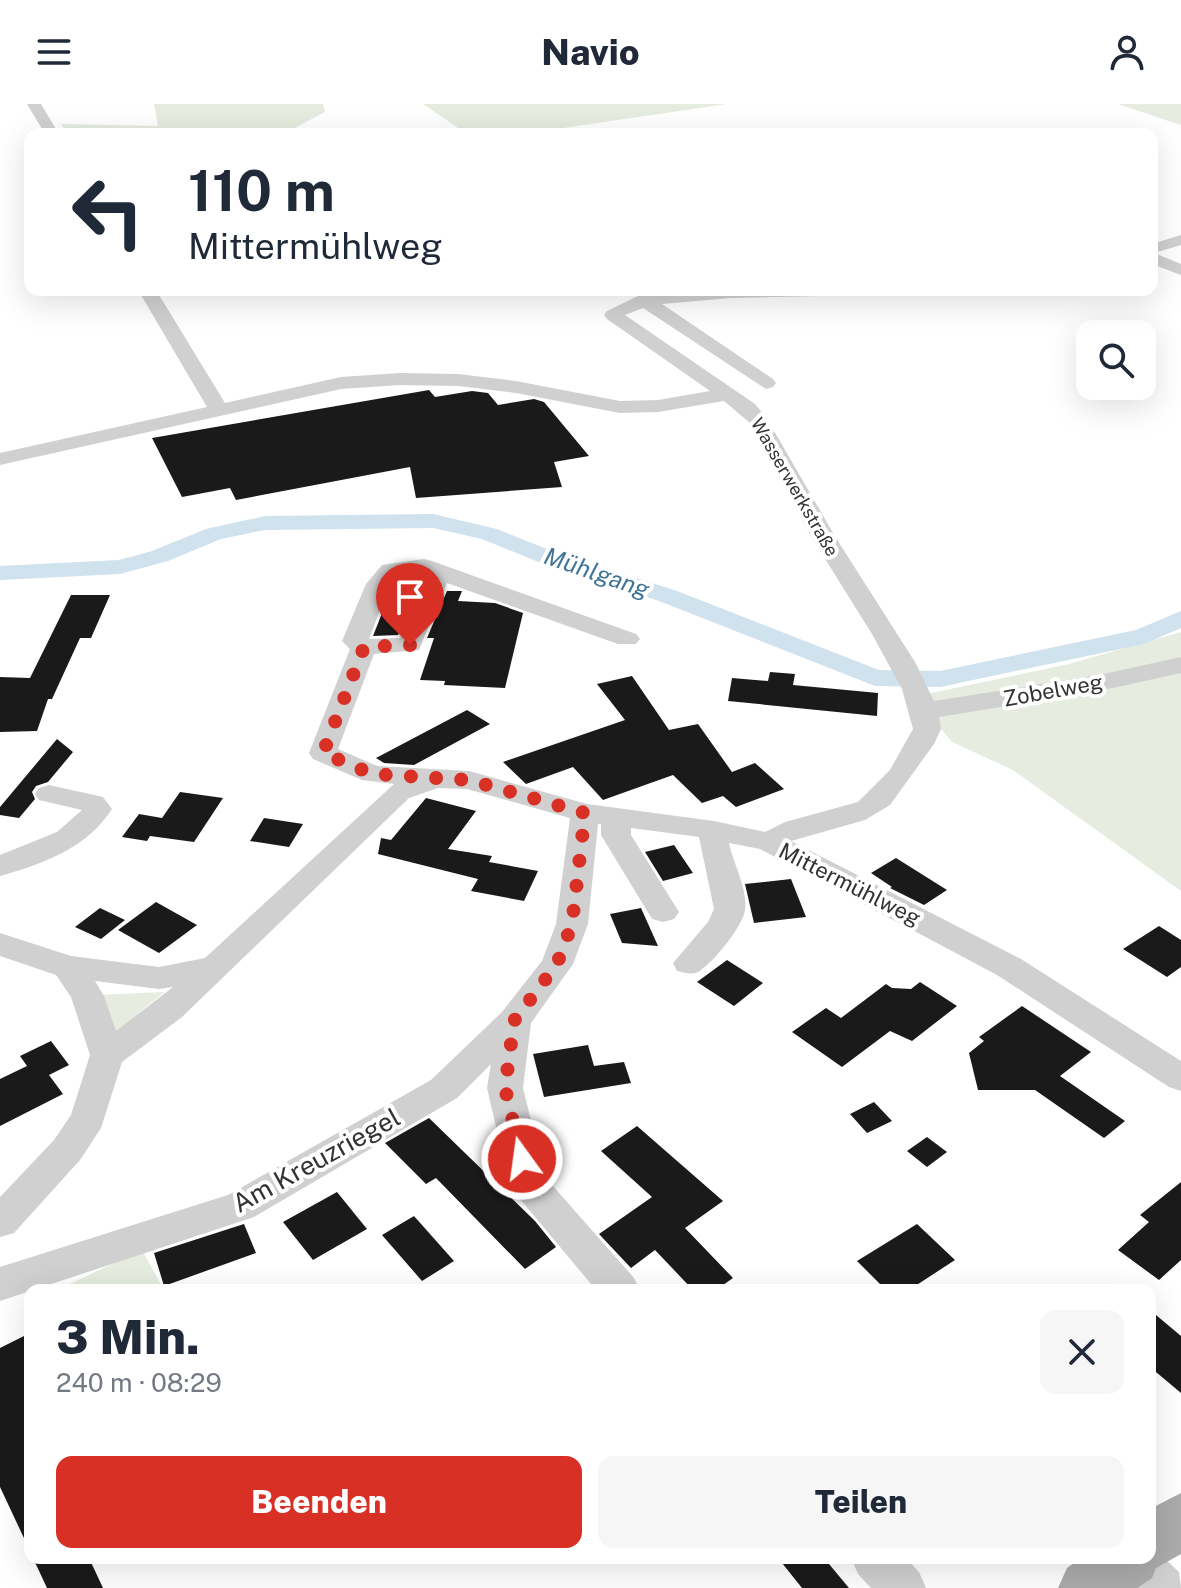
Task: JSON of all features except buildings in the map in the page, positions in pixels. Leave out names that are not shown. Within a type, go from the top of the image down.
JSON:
[{"type":"main road","points":[[1156,1539],[1181,1520]]},
{"type":"main road","points":[[1088,1588],[1122,1564]]},
{"type":"street","points":[[34,104],[48,128]]},
{"type":"street","points":[[1158,247],[1181,240]]},
{"type":"street","points":[[1158,260],[1181,270]]},
{"type":"street","points":[[151,296],[219,410]]},
{"type":"street","points":[[644,300],[684,296]]},
{"type":"street","points":[[644,300],[766,383]]},
{"type":"street","name":"Wasserwerkstraße","points":[[644,300],[624,305],[613,315],[748,408],[759,421],[823,537],[904,667],[921,702]]},
{"type":"street","points":[[0,459],[322,386],[400,379],[498,384],[620,407],[670,405],[728,394]]},
{"type":"street","name":"Mittermühlweg","points":[[627,639],[424,566],[390,570],[378,584],[355,641],[364,647],[323,753],[372,774],[469,780],[585,813],[714,830],[769,842],[1009,967],[1181,1078]]},
{"type":"street","points":[[364,647],[410,645],[440,571]]},
{"type":"street","name":"Zobelweg","points":[[921,702],[1099,683],[1181,665]]},
{"type":"street","points":[[769,842],[781,833],[854,813],[878,802],[892,786],[927,731],[921,702]]},
{"type":"street","name":"Mittermühlweg","points":[[107,1055],[170,1009],[399,792],[435,779]]},
{"type":"street","points":[[0,866],[71,837],[91,820],[97,809],[93,803],[49,794]]},
{"type":"street","points":[[585,813],[572,924],[557,964],[514,1021],[505,1088],[528,1183],[615,1284]]},
{"type":"street","points":[[616,816],[616,835],[663,912]]},
{"type":"street","points":[[689,963],[727,919],[730,908],[715,856],[714,830]]},
{"type":"street","points":[[0,944],[68,967],[159,978],[215,967]]},
{"type":"street","points":[[0,1222],[67,1150],[88,1118],[107,1055],[87,996],[68,967]]},
{"type":"street","name":"Am Kreuzriegel","points":[[0,1284],[241,1206],[444,1089],[514,1021]]},
{"type":"street","points":[[880,1564],[903,1588]]},
{"type":"street","points":[[1137,1564],[1163,1588]]},
{"type":"shaded area","points":[[154,104],[323,104],[325,112],[294,128],[64,128],[61,124],[158,126]]},
{"type":"shaded area","points":[[423,104],[727,104],[563,128],[458,128]]},
{"type":"shaded area","points":[[1118,104],[1181,104],[1181,125]]},
{"type":"shaded area","points":[[1181,632],[1181,891],[1013,770],[952,742],[941,729],[927,694],[1069,664]]},
{"type":"shaded area","points":[[164,992],[111,1036],[98,995]]},
{"type":"shaded area","points":[[142,1250],[161,1284],[70,1284]]},
{"type":"waterway","name":"Mühlgang","points":[[0,573],[120,567],[160,556],[214,534],[265,523],[433,521],[489,534],[544,556],[668,596],[875,678],[940,679],[1144,636],[1181,618]]},
{"type":"route","points":[[410,645],[364,647],[323,753],[372,774],[469,780],[585,813],[572,924],[557,964],[514,1021],[505,1088],[522,1159]]}]
